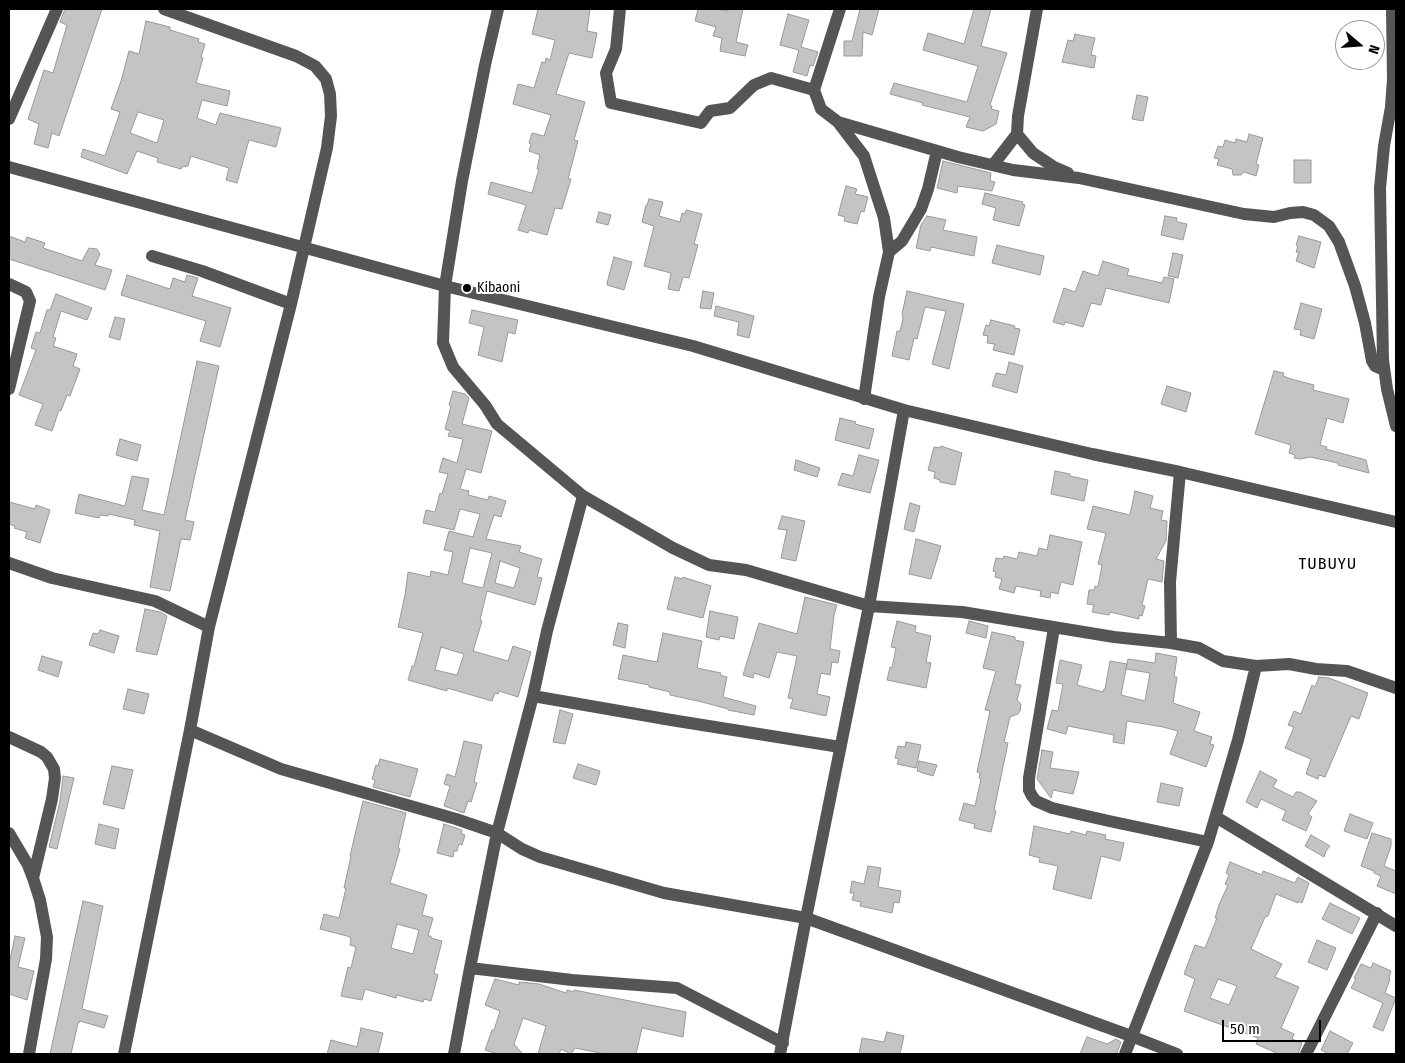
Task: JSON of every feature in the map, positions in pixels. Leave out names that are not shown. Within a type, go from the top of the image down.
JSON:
[{"type":"street","points":[[9,120],[57,9]]},
{"type":"street","points":[[124,1054],[209,627],[291,304],[327,148],[331,116],[330,94],[326,79],[315,66],[296,56],[164,9]]},
{"type":"street","points":[[498,9],[484,65],[462,181],[445,286],[443,343],[453,367],[485,405],[497,424],[583,496],[673,548],[709,565],[746,570],[869,606],[962,612],[1054,628],[1171,643],[1199,648],[1223,661],[1256,666],[1289,664],[1316,669],[1347,671],[1396,688]]},
{"type":"street","points":[[620,9],[616,49],[606,73],[611,103],[701,124],[710,111],[730,108],[754,85],[771,78],[814,90]]},
{"type":"street","points":[[840,9],[814,90],[821,109],[838,122],[864,156],[884,218],[889,252],[879,297],[864,399]]},
{"type":"street","points":[[993,165],[1017,134],[1018,116],[1037,9]]},
{"type":"street","points":[[1392,9],[1393,79],[1380,188],[1384,370],[1396,426]]},
{"type":"street","points":[[838,122],[937,151],[1028,172],[1079,178],[1253,215],[1274,216],[1296,212],[1314,215],[1329,226],[1339,242],[1356,286],[1372,361],[1375,366],[1384,370]]},
{"type":"street","points":[[1017,134],[1032,153],[1054,167],[1079,178]]},
{"type":"street","points":[[889,252],[902,241],[921,209],[937,151]]},
{"type":"street","points":[[9,167],[445,286],[692,346],[904,410],[1396,522]]},
{"type":"street","points":[[152,256],[202,271],[291,304]]},
{"type":"street","points":[[9,284],[26,292],[30,301],[9,389]]},
{"type":"street","points":[[470,968],[572,980],[677,988],[782,1048],[806,918],[869,606],[904,410]]},
{"type":"street","points":[[1171,643],[1170,582],[1180,472]]},
{"type":"street","points":[[454,1054],[497,832],[583,496]]},
{"type":"street","points":[[9,563],[52,578],[155,601],[209,627]]},
{"type":"street","points":[[1054,628],[1029,778],[1032,796],[1052,808],[1108,822],[1208,842]]},
{"type":"street","points":[[1125,1054],[1208,842],[1256,666]]},
{"type":"street","points":[[533,696],[671,720],[840,746]]},
{"type":"street","points":[[190,730],[281,769],[497,832],[522,849],[540,857],[664,893],[806,918],[1177,1054]]},
{"type":"street","points":[[9,737],[41,752],[47,757],[54,769],[55,778],[52,799],[33,878]]},
{"type":"street","points":[[1216,817],[1396,926]]},
{"type":"street","points":[[9,833],[28,865],[33,878],[43,912],[47,948],[29,1054]]},
{"type":"street","points":[[1306,1054],[1377,913]]},
{"type":"building","points":[[65,9],[102,9],[59,136],[52,133],[48,148],[34,144],[39,124],[28,119],[44,70],[53,73],[67,25],[60,22]]},
{"type":"building","points":[[538,9],[590,9],[587,31],[597,33],[592,58],[569,53],[556,94],[585,102],[574,140],[578,141],[568,179],[571,179],[562,209],[555,208],[547,235],[529,230],[528,233],[518,230],[526,205],[488,194],[491,182],[532,193],[539,169],[537,169],[540,155],[529,151],[531,144],[529,143],[532,133],[544,136],[551,115],[513,104],[518,84],[534,88],[542,62],[545,63],[546,58],[550,60],[555,40],[532,34]]},
{"type":"building","points":[[698,9],[728,11],[729,9],[743,9],[736,42],[748,45],[745,56],[720,51],[722,38],[713,36],[716,27],[695,21]]},
{"type":"building","points":[[860,9],[879,9],[872,35],[863,32],[862,56],[844,56],[844,41],[852,41]]},
{"type":"building","points":[[974,9],[991,9],[981,46],[1007,53],[990,105],[992,106],[991,109],[999,111],[996,124],[983,131],[966,127],[970,117],[922,105],[923,103],[890,94],[894,83],[967,102],[978,66],[923,50],[928,33],[964,44]]},
{"type":"building","points":[[788,14],[809,20],[801,47],[818,52],[813,66],[810,65],[807,76],[793,72],[799,50],[780,45]]},
{"type":"building","points":[[146,21],[170,27],[170,30],[199,39],[198,42],[205,44],[196,83],[230,91],[227,106],[202,100],[197,118],[216,125],[220,113],[281,128],[276,147],[249,140],[237,183],[226,180],[229,168],[191,156],[188,166],[181,169],[157,162],[158,158],[137,151],[127,174],[81,157],[83,149],[105,156],[120,112],[111,109],[129,51],[139,54]],"holes":[[[138,112],[164,120],[157,143],[130,133]]]},
{"type":"building","points":[[1075,34],[1095,38],[1091,55],[1096,56],[1094,68],[1062,62],[1068,40],[1073,41]]},
{"type":"building","points":[[1137,95],[1148,97],[1143,121],[1132,119]]},
{"type":"building","points":[[1249,134],[1263,138],[1256,164],[1259,165],[1256,176],[1244,172],[1241,175],[1233,175],[1232,169],[1217,165],[1219,159],[1214,158],[1218,146],[1223,147],[1225,140],[1235,143],[1236,139],[1247,142]]},
{"type":"building","points":[[1294,160],[1311,160],[1311,183],[1294,183]]},
{"type":"building","points":[[943,161],[991,173],[990,181],[995,182],[992,191],[958,186],[957,193],[937,188]]},
{"type":"building","points":[[846,186],[857,189],[855,194],[868,197],[864,212],[861,211],[857,224],[844,221],[845,217],[838,215]]},
{"type":"building","points":[[985,193],[1023,202],[1022,204],[1025,205],[1019,226],[993,220],[996,208],[982,204]]},
{"type":"building","points":[[649,199],[663,202],[659,216],[680,222],[682,213],[685,214],[686,210],[702,214],[694,244],[698,245],[689,278],[683,277],[679,291],[668,289],[671,273],[644,266],[654,226],[642,222]]},
{"type":"building","points":[[599,212],[611,215],[608,225],[596,222]]},
{"type":"building","points":[[927,216],[946,220],[943,230],[977,237],[974,256],[931,247],[930,251],[916,248],[921,225]]},
{"type":"building","points":[[1165,216],[1177,218],[1178,222],[1187,224],[1183,240],[1161,235]]},
{"type":"building","points":[[9,236],[25,242],[27,237],[45,243],[43,248],[82,261],[89,248],[97,249],[100,254],[95,265],[112,270],[105,290],[9,259]]},
{"type":"building","points":[[1299,236],[1321,242],[1314,268],[1296,261],[1299,252],[1296,252],[1298,246],[1296,245]]},
{"type":"building","points":[[997,245],[1044,256],[1040,275],[992,263]]},
{"type":"building","points":[[1173,253],[1183,255],[1178,278],[1168,276]]},
{"type":"building","points":[[614,257],[632,262],[624,290],[607,285]]},
{"type":"building","points":[[1103,261],[1129,269],[1127,275],[1162,283],[1164,277],[1174,279],[1169,303],[1106,288],[1101,305],[1091,303],[1083,327],[1065,322],[1064,325],[1053,322],[1064,288],[1075,292],[1083,271],[1098,276]]},
{"type":"building","points":[[127,275],[170,289],[173,278],[185,282],[187,275],[198,278],[192,296],[231,308],[220,347],[200,341],[206,321],[121,295]]},
{"type":"building","points":[[703,291],[714,293],[711,309],[700,308]]},
{"type":"building","points":[[907,291],[964,304],[949,369],[932,364],[946,311],[925,307],[917,339],[914,338],[909,360],[892,356],[897,331],[900,331],[903,319],[902,314]]},
{"type":"building","points":[[56,294],[92,308],[87,320],[61,311],[53,337],[56,338],[53,346],[77,354],[73,366],[80,369],[70,396],[67,395],[61,411],[59,410],[52,431],[35,425],[43,404],[19,395],[36,350],[31,348],[36,332],[40,333],[47,310],[50,310]]},
{"type":"building","points":[[1301,303],[1322,309],[1314,339],[1300,335],[1301,330],[1294,329]]},
{"type":"building","points":[[716,306],[754,316],[749,338],[737,335],[739,322],[714,316]]},
{"type":"building","points":[[472,310],[518,320],[515,334],[508,332],[502,362],[478,355],[484,327],[469,323]]},
{"type":"building","points":[[115,317],[125,319],[120,340],[109,337]]},
{"type":"building","points":[[991,320],[1020,329],[1014,355],[993,350],[995,344],[987,343],[988,336],[983,335],[986,325],[989,326]]},
{"type":"building","points":[[197,361],[219,366],[185,520],[194,522],[190,540],[181,539],[170,591],[150,587],[160,531],[134,525],[135,520],[109,514],[108,516],[100,515],[99,518],[75,513],[79,494],[125,506],[132,476],[149,479],[142,510],[164,515]]},
{"type":"building","points":[[1009,362],[1023,366],[1017,393],[992,386],[996,373],[1006,375]]},
{"type":"building","points":[[1274,371],[1284,373],[1283,376],[1291,379],[1314,385],[1313,390],[1349,399],[1343,423],[1327,418],[1320,445],[1327,447],[1326,449],[1366,460],[1369,473],[1338,465],[1338,463],[1310,457],[1294,458],[1295,455],[1289,453],[1291,445],[1255,434]]},
{"type":"building","points":[[1167,386],[1191,393],[1186,412],[1161,404]]},
{"type":"building","points":[[453,391],[465,394],[469,398],[462,424],[492,431],[481,473],[466,469],[460,489],[469,491],[468,495],[488,500],[489,496],[506,501],[501,517],[494,515],[486,539],[521,546],[519,552],[542,559],[537,577],[542,578],[535,605],[487,591],[480,620],[482,621],[473,651],[508,661],[513,646],[531,652],[518,697],[499,691],[498,694],[495,693],[492,701],[447,688],[447,691],[408,680],[423,633],[398,627],[408,572],[430,577],[431,571],[448,575],[453,552],[444,550],[449,531],[473,537],[480,514],[460,509],[454,530],[423,523],[426,510],[435,512],[440,493],[442,494],[448,474],[439,472],[443,458],[457,463],[463,439],[448,436],[450,431],[445,429],[451,406],[449,405]],"holes":[[[470,548],[492,553],[483,588],[462,583]],[[500,561],[520,568],[514,588],[495,583]],[[441,647],[464,654],[457,675],[435,670]]]},
{"type":"building","points":[[840,418],[874,429],[869,449],[835,440]]},
{"type":"building","points":[[120,439],[141,445],[137,461],[116,455]]},
{"type":"building","points":[[941,446],[962,453],[955,485],[940,482],[940,480],[934,478],[935,472],[928,470],[934,447],[941,448]]},
{"type":"building","points":[[859,455],[879,460],[870,493],[838,485],[842,473],[853,476]]},
{"type":"building","points":[[796,460],[820,468],[817,477],[794,470]]},
{"type":"building","points":[[1055,471],[1088,480],[1084,501],[1051,494]]},
{"type":"building","points":[[1135,491],[1153,496],[1150,508],[1163,511],[1161,520],[1167,521],[1166,541],[1156,559],[1164,561],[1162,582],[1148,579],[1142,605],[1145,606],[1142,616],[1139,615],[1139,619],[1110,612],[1109,615],[1092,612],[1094,605],[1087,604],[1089,590],[1094,590],[1095,586],[1098,587],[1102,565],[1098,564],[1106,533],[1087,529],[1093,506],[1130,515]]},
{"type":"building","points":[[9,502],[35,509],[36,505],[50,510],[40,543],[25,538],[27,532],[14,528],[15,526],[9,524]]},
{"type":"building","points":[[910,503],[920,506],[914,532],[904,529]]},
{"type":"building","points":[[782,516],[805,521],[796,561],[781,558],[787,530],[778,529]]},
{"type":"building","points":[[1050,535],[1082,542],[1073,585],[1061,582],[1058,594],[1051,592],[1050,598],[1040,596],[1041,591],[1016,586],[1014,593],[999,589],[1002,579],[995,577],[996,572],[993,571],[996,558],[1003,559],[1004,556],[1017,559],[1019,552],[1037,556],[1039,548],[1047,550]]},
{"type":"building","points":[[916,539],[941,546],[931,579],[909,574]]},
{"type":"building","points":[[675,577],[683,579],[683,577],[711,586],[703,618],[667,609]]},
{"type":"building","points":[[805,597],[837,605],[830,649],[840,651],[838,663],[832,662],[830,675],[821,673],[817,694],[830,697],[826,716],[790,708],[793,699],[788,698],[797,656],[777,652],[769,678],[754,673],[753,678],[743,675],[759,623],[797,634]]},
{"type":"building","points":[[145,609],[160,612],[167,616],[157,655],[136,651]]},
{"type":"building","points":[[710,611],[738,617],[734,639],[720,636],[719,640],[706,637]]},
{"type":"building","points":[[897,621],[916,626],[915,632],[931,636],[926,662],[931,663],[926,688],[887,680],[890,667],[892,668],[896,648],[891,647]]},
{"type":"building","points":[[969,621],[988,626],[986,638],[966,633]]},
{"type":"building","points":[[618,623],[628,625],[625,648],[613,645]]},
{"type":"building","points":[[100,630],[119,636],[114,653],[89,645],[93,633],[98,634]]},
{"type":"building","points":[[992,632],[1015,637],[1015,640],[1024,642],[1015,684],[1021,685],[1017,700],[1021,704],[1020,711],[1018,714],[1010,717],[1004,742],[1008,743],[991,832],[974,828],[975,824],[959,820],[964,803],[975,806],[981,779],[979,778],[980,773],[977,772],[990,711],[985,710],[996,671],[983,668]]},
{"type":"building","points":[[663,633],[702,641],[697,668],[721,673],[720,675],[727,677],[723,697],[756,706],[754,715],[670,695],[670,692],[649,687],[649,685],[618,679],[623,655],[657,662]]},
{"type":"building","points":[[1156,653],[1177,657],[1174,677],[1177,677],[1173,703],[1200,712],[1194,731],[1212,737],[1210,744],[1214,745],[1206,767],[1170,754],[1178,731],[1163,727],[1127,721],[1124,744],[1113,742],[1114,735],[1068,726],[1066,734],[1047,729],[1052,710],[1058,711],[1063,684],[1056,683],[1060,660],[1082,665],[1077,685],[1103,692],[1110,661],[1127,664],[1128,659],[1155,663]],"holes":[[[1126,669],[1150,673],[1145,701],[1121,695]]]},
{"type":"building","points":[[42,656],[62,662],[58,677],[38,670]]},
{"type":"building","points":[[1319,677],[1329,678],[1368,693],[1359,719],[1351,716],[1325,777],[1319,775],[1318,779],[1306,774],[1311,759],[1285,748],[1294,727],[1288,725],[1294,711],[1301,714],[1312,685],[1315,687]]},
{"type":"building","points":[[128,689],[149,694],[144,714],[123,709]]},
{"type":"building","points":[[560,710],[573,714],[565,744],[553,742]]},
{"type":"building","points":[[464,741],[482,745],[474,782],[477,783],[471,802],[468,801],[464,813],[444,806],[450,786],[444,784],[447,774],[455,777]]},
{"type":"building","points":[[906,742],[921,745],[916,768],[897,764],[899,759],[895,758],[898,746],[905,747]]},
{"type":"building","points":[[1042,750],[1053,752],[1050,768],[1079,772],[1073,794],[1053,790],[1051,798],[1037,779]]},
{"type":"building","points":[[380,759],[418,769],[410,797],[373,787],[375,780],[372,779]]},
{"type":"building","points":[[919,761],[937,765],[933,776],[917,771]]},
{"type":"building","points":[[578,764],[600,771],[596,785],[573,778]]},
{"type":"building","points":[[112,766],[133,770],[124,809],[103,804]]},
{"type":"building","points":[[1260,771],[1277,780],[1273,787],[1293,797],[1296,792],[1300,792],[1317,801],[1308,814],[1312,817],[1306,831],[1282,820],[1286,811],[1261,799],[1257,808],[1246,802]]},
{"type":"building","points":[[63,776],[74,778],[57,849],[49,847],[60,801]]},
{"type":"building","points":[[1161,783],[1183,788],[1179,806],[1157,802]]},
{"type":"building","points":[[363,801],[406,813],[398,848],[400,849],[390,883],[427,895],[422,915],[433,918],[428,936],[442,941],[434,973],[438,975],[431,1001],[424,999],[423,1002],[397,995],[396,998],[365,989],[362,1000],[341,996],[348,967],[351,968],[356,947],[350,945],[351,938],[347,936],[320,929],[324,914],[339,918],[346,888],[344,888]],"holes":[[[397,924],[419,930],[413,954],[391,948]]]},
{"type":"building","points":[[1350,814],[1373,823],[1367,839],[1344,831]]},
{"type":"building","points":[[99,824],[119,829],[115,849],[95,844]]},
{"type":"building","points":[[444,824],[462,830],[461,834],[465,835],[462,845],[459,844],[457,851],[454,851],[453,857],[437,853]]},
{"type":"building","points":[[1034,826],[1070,834],[1071,831],[1086,835],[1087,831],[1106,835],[1105,839],[1124,843],[1120,861],[1101,856],[1091,899],[1053,889],[1058,866],[1039,862],[1040,858],[1029,855]]},
{"type":"building","points":[[1372,833],[1391,839],[1391,846],[1384,866],[1396,871],[1396,894],[1377,886],[1381,876],[1361,866]]},
{"type":"building","points":[[1311,835],[1330,846],[1324,857],[1305,846]]},
{"type":"building","points":[[1230,862],[1262,875],[1263,871],[1295,883],[1298,877],[1309,883],[1302,903],[1276,894],[1268,916],[1265,917],[1251,949],[1282,964],[1275,977],[1299,987],[1281,1028],[1294,1034],[1292,1039],[1302,1043],[1298,1054],[1279,1054],[1256,1044],[1258,1038],[1184,1011],[1195,979],[1184,974],[1195,945],[1205,948],[1217,918],[1215,918],[1219,905],[1228,885],[1225,884],[1229,875],[1226,873]],"holes":[[[1218,979],[1237,986],[1229,1005],[1210,998]]]},
{"type":"building","points":[[868,866],[881,868],[878,887],[901,891],[899,903],[894,902],[892,913],[860,906],[861,902],[852,900],[854,893],[850,893],[852,881],[864,884]]},
{"type":"building","points":[[83,901],[103,906],[82,1009],[108,1016],[104,1028],[80,1021],[78,1023],[71,1054],[50,1054]]},
{"type":"building","points":[[1330,903],[1360,918],[1352,934],[1322,919]]},
{"type":"building","points":[[15,936],[25,938],[18,967],[34,971],[27,1000],[9,994],[9,964]]},
{"type":"building","points":[[1317,940],[1336,948],[1327,970],[1308,962]]},
{"type":"building","points":[[1373,963],[1391,971],[1385,993],[1396,998],[1383,1031],[1373,1027],[1383,1003],[1351,988],[1361,964],[1371,968]]},
{"type":"building","points":[[495,979],[519,985],[519,982],[539,984],[566,993],[567,990],[574,992],[574,990],[686,1012],[683,1037],[642,1028],[636,1054],[605,1054],[575,1048],[571,1054],[561,1049],[559,1054],[538,1054],[546,1026],[523,1018],[514,1044],[523,1054],[498,1054],[485,1050],[500,1011],[485,1005]]},
{"type":"building","points":[[361,1028],[383,1033],[378,1054],[327,1054],[331,1040],[357,1047]]},
{"type":"building","points":[[1330,1031],[1353,1043],[1347,1054],[1329,1054],[1321,1050]]},
{"type":"building","points":[[887,1032],[904,1036],[900,1054],[859,1054],[862,1038],[884,1042]]},
{"type":"building","points":[[1087,1037],[1107,1044],[1116,1039],[1121,1042],[1115,1054],[1080,1054]]},
{"type":"place","name":"Kibaoni","points":[[467,288]]},
{"type":"district","name":"TUBUYU","points":[[1328,565]]}]
